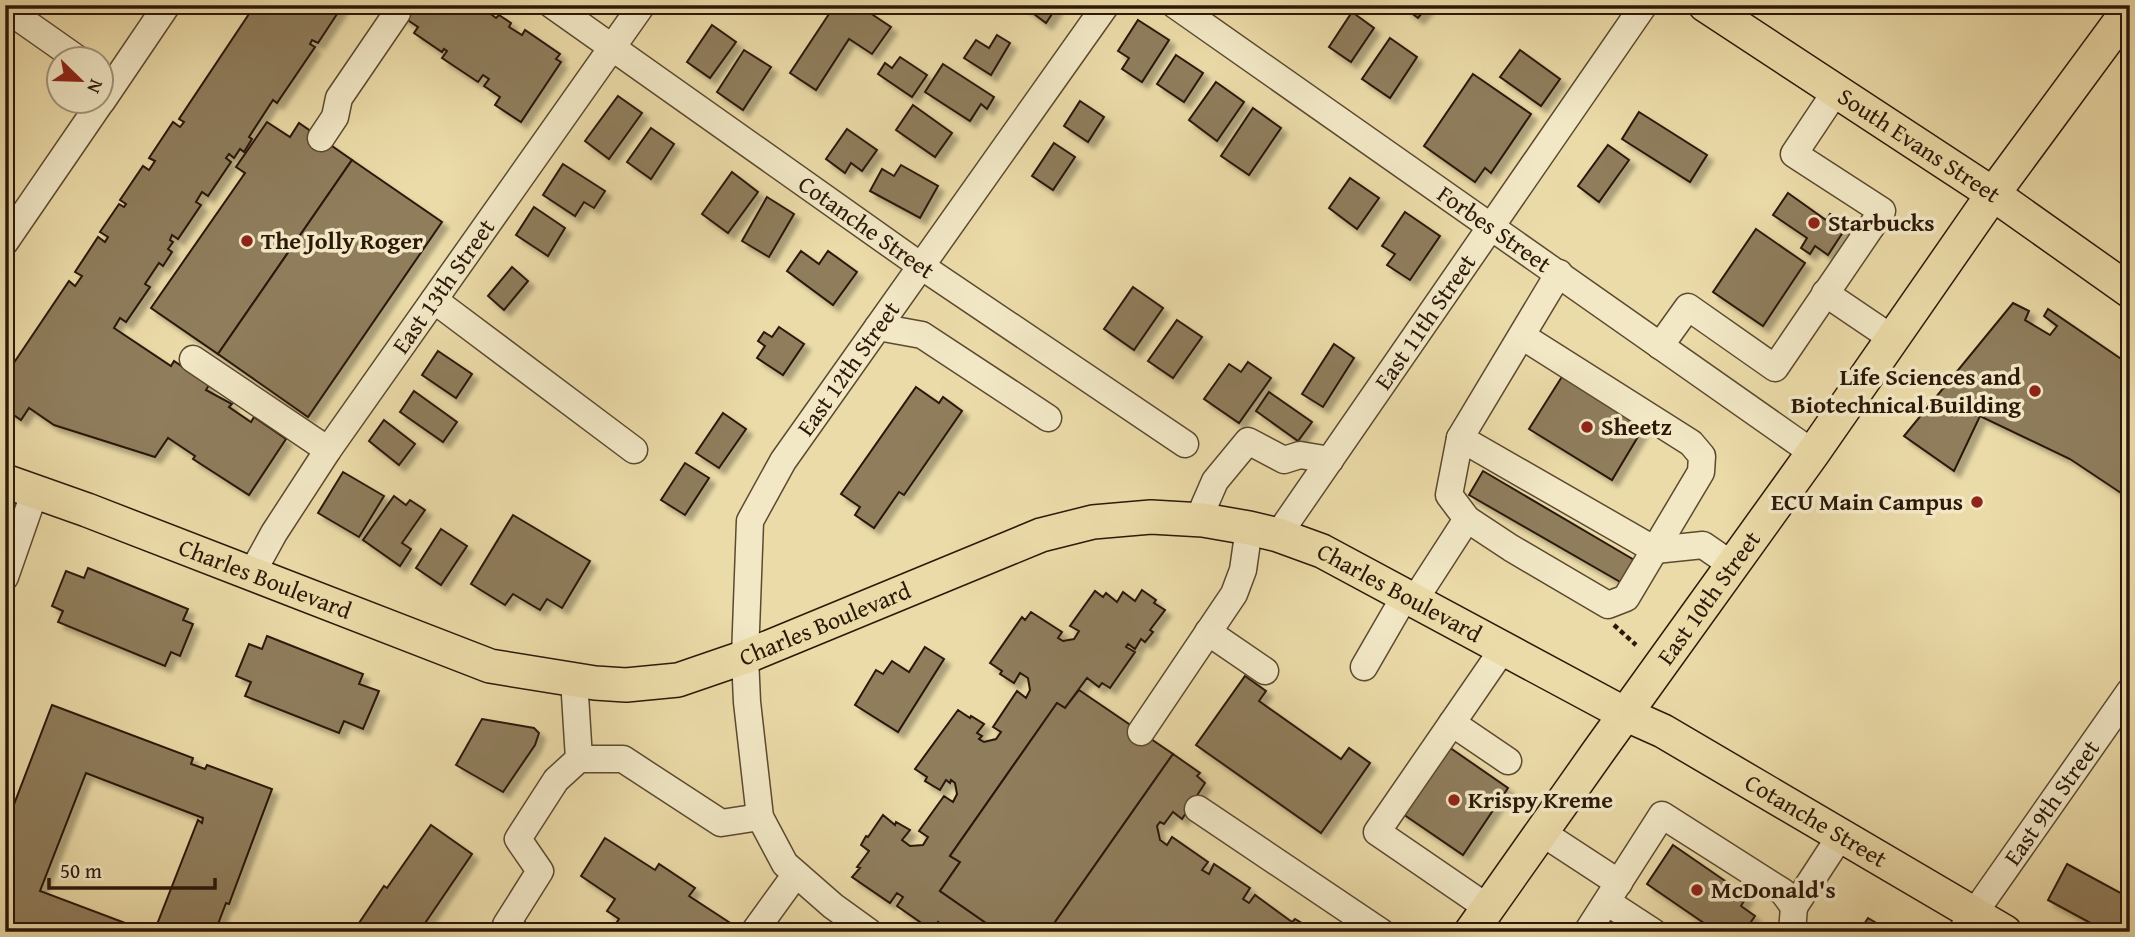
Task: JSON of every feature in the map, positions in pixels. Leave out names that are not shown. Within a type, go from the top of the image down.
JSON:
[{"type":"main road","name":"South Evans Street","points":[[1705,5],[1993,194],[2130,291]]},
{"type":"main road","name":"East 10th Street","points":[[1480,920],[1813,453],[1993,194],[2130,8]]},
{"type":"main road","name":"Charles Boulevard","points":[[20,486],[490,666],[626,685],[678,680],[745,657],[1041,535],[1093,522],[1151,517],[1198,520],[1264,531],[1322,551],[1625,714]]},
{"type":"main road","name":"Cotanche Street","points":[[1625,714],[1663,731],[1841,835],[1968,923],[2005,932]]},
{"type":"street","points":[[116,74],[167,5]]},
{"type":"street","name":"Cotanche Street","points":[[552,5],[921,266],[1185,444]]},
{"type":"street","name":"East 13th Street","points":[[252,573],[274,533],[328,450],[642,5]]},
{"type":"street","name":"East 12th Street","points":[[760,817],[747,702],[745,657],[750,522],[783,461],[1106,5]]},
{"type":"street","name":"Forbes Street","points":[[1175,5],[1813,453]]},
{"type":"street","name":"East 11th Street","points":[[1264,531],[1330,460],[1644,5]]},
{"type":"street","points":[[5,8],[59,46]]},
{"type":"street","points":[[321,138],[335,117],[339,97],[397,13]]},
{"type":"street","points":[[1660,346],[1688,307],[1775,368],[1882,211],[1794,153],[1836,92]]},
{"type":"street","points":[[5,242],[87,116]]},
{"type":"street","points":[[1522,336],[1691,443],[1702,456],[1701,472],[1626,598],[1608,605],[1467,519],[1449,495],[1460,438],[1559,273]]},
{"type":"street","points":[[1825,293],[1893,339]]},
{"type":"street","points":[[434,300],[634,450]]},
{"type":"street","points":[[878,327],[922,335],[1048,418]]},
{"type":"street","points":[[193,359],[328,450]]},
{"type":"street","points":[[1460,438],[1655,550],[1703,545],[1732,565]]},
{"type":"street","points":[[1198,520],[1215,481],[1248,441],[1284,460],[1300,455],[1330,460]]},
{"type":"street","points":[[5,577],[20,486]]},
{"type":"street","points":[[1364,667],[1409,598],[1467,519]]},
{"type":"street","points":[[1141,732],[1234,594],[1243,570],[1264,531]]},
{"type":"street","points":[[1208,632],[1265,671]]},
{"type":"street","points":[[1480,920],[1377,832],[1503,649]]},
{"type":"street","points":[[574,679],[579,759]]},
{"type":"street","name":"East 9th Street","points":[[1968,923],[2130,691]]},
{"type":"street","points":[[1452,723],[1508,761]]},
{"type":"street","points":[[516,932],[506,925],[540,871],[518,839],[556,780],[579,759],[623,759],[721,823],[760,817],[785,864],[833,906],[869,932]]},
{"type":"street","points":[[1198,809],[1381,932]]},
{"type":"street","points":[[1672,821],[1783,892],[1793,920]]},
{"type":"street","points":[[1587,932],[1613,892],[1672,821]]},
{"type":"street","points":[[1672,821],[1693,845],[1770,897],[1780,912],[1780,923],[1775,932]]},
{"type":"street","points":[[1541,832],[1613,892],[1653,932]]},
{"type":"street","points":[[1793,920],[1841,835]]},
{"type":"street","points":[[754,932],[796,874]]},
{"type":"building","points":[[255,5],[337,5],[341,8],[318,43],[312,40],[310,44],[315,47],[277,103],[273,100],[249,137],[252,139],[244,152],[240,149],[234,158],[229,154],[226,158],[231,162],[208,196],[202,192],[196,202],[201,205],[178,239],[172,235],[170,240],[173,242],[168,249],[172,252],[163,266],[159,263],[145,284],[150,287],[126,322],[120,318],[114,328],[171,366],[174,361],[209,385],[206,390],[232,404],[229,407],[251,422],[254,417],[286,439],[249,495],[193,459],[195,456],[168,438],[155,457],[54,425],[29,408],[21,420],[5,409],[5,376],[69,281],[75,286],[82,276],[75,272],[98,237],[105,242],[108,237],[100,232],[119,204],[124,207],[126,204],[120,200],[143,166],[149,170],[155,161],[149,158],[173,122],[180,127],[184,122],[179,119]]},
{"type":"building","points":[[385,5],[486,5],[484,9],[496,18],[499,15],[511,23],[509,27],[522,35],[525,30],[560,54],[556,59],[561,62],[521,122],[495,105],[500,97],[484,86],[489,79],[483,75],[478,82],[442,58],[447,51],[444,49],[442,52],[414,33],[418,27]]},
{"type":"building","points":[[835,5],[858,5],[891,27],[872,54],[849,39],[816,90],[790,73]]},
{"type":"building","points":[[1022,5],[1058,5],[1046,23]]},
{"type":"building","points":[[1409,5],[1429,5],[1418,18],[1406,9]]},
{"type":"building","points":[[1352,12],[1374,28],[1351,62],[1329,47]]},
{"type":"building","points":[[1138,20],[1169,40],[1142,82],[1122,69],[1129,58],[1118,51]]},
{"type":"building","points":[[712,25],[736,42],[710,78],[687,62]]},
{"type":"building","points":[[997,35],[1010,43],[991,75],[964,58],[976,40],[989,48]]},
{"type":"building","points":[[1390,38],[1417,57],[1390,98],[1362,79]]},
{"type":"building","points":[[744,50],[771,67],[743,110],[717,92]]},
{"type":"building","points":[[1520,50],[1560,79],[1541,106],[1500,77]]},
{"type":"building","points":[[1176,55],[1203,73],[1184,102],[1157,84]]},
{"type":"building","points":[[900,57],[927,75],[912,97],[878,74],[885,63],[892,68]]},
{"type":"building","points":[[943,64],[994,97],[987,109],[981,104],[970,121],[925,92]]},
{"type":"building","points":[[1473,74],[1531,114],[1491,173],[1485,168],[1475,182],[1424,146]]},
{"type":"building","points":[[1216,82],[1244,102],[1217,141],[1189,120]]},
{"type":"building","points":[[618,96],[642,113],[609,159],[585,141]]},
{"type":"building","points":[[1080,101],[1104,117],[1088,142],[1064,126]]},
{"type":"building","points":[[913,105],[952,133],[935,157],[896,130]]},
{"type":"building","points":[[1253,108],[1281,128],[1249,175],[1221,156]]},
{"type":"building","points":[[1639,112],[1707,155],[1690,182],[1622,139]]},
{"type":"building","name":"The Jolly Roger","points":[[267,122],[290,137],[299,123],[352,160],[218,354],[151,308],[245,173],[236,167]]},
{"type":"building","points":[[651,128],[674,144],[651,179],[627,162]]},
{"type":"building","points":[[847,129],[877,150],[862,171],[851,163],[845,173],[826,159]]},
{"type":"building","points":[[1054,143],[1075,157],[1053,190],[1032,176]]},
{"type":"building","points":[[1608,145],[1629,160],[1599,202],[1578,186]]},
{"type":"building","name":"The Jolly Roger","points":[[352,160],[442,222],[308,417],[218,354]]},
{"type":"building","points":[[563,164],[605,191],[594,208],[584,202],[575,216],[543,195]]},
{"type":"building","points":[[901,165],[938,186],[920,218],[870,191],[882,169],[894,176]]},
{"type":"building","points":[[732,172],[758,192],[728,233],[702,214]]},
{"type":"building","points":[[1350,178],[1379,198],[1357,229],[1329,208]]},
{"type":"building","name":"Starbucks","points":[[1788,193],[1826,220],[1830,214],[1847,226],[1828,255],[1815,246],[1810,254],[1801,248],[1807,238],[1773,215]]},
{"type":"building","points":[[767,197],[794,214],[769,257],[742,241]]},
{"type":"building","points":[[534,207],[565,228],[548,256],[516,235]]},
{"type":"building","points":[[1405,212],[1440,236],[1410,280],[1387,265],[1395,254],[1382,246]]},
{"type":"building","points":[[1756,229],[1805,263],[1763,326],[1713,292]]},
{"type":"building","points":[[801,251],[819,264],[828,251],[857,272],[833,305],[787,271]]},
{"type":"building","points":[[512,267],[528,281],[504,310],[488,296]]},
{"type":"building","points":[[1133,287],[1163,308],[1134,350],[1104,329]]},
{"type":"building","name":"Life Sciences and Biotechnical Building","points":[[2013,303],[2029,311],[2025,320],[2050,335],[2057,326],[2044,316],[2048,309],[2130,365],[2130,499],[2070,459],[1980,416],[1954,471],[1904,436]]},
{"type":"building","points":[[1177,320],[1202,337],[1173,378],[1148,361]]},
{"type":"building","points":[[779,327],[804,344],[783,375],[757,358],[765,346],[758,341],[764,332],[772,337]]},
{"type":"building","points":[[1334,344],[1354,358],[1323,407],[1302,394]]},
{"type":"building","points":[[438,351],[472,374],[456,398],[422,375]]},
{"type":"building","points":[[1248,362],[1271,378],[1239,423],[1204,399],[1229,364],[1241,372]]},
{"type":"building","name":"Sheetz","points":[[1563,375],[1645,425],[1612,480],[1529,429]]},
{"type":"building","points":[[916,387],[939,403],[943,397],[962,411],[904,495],[899,492],[874,528],[855,515],[860,507],[841,494]]},
{"type":"building","points":[[414,391],[457,422],[443,442],[400,412]]},
{"type":"building","points":[[1269,392],[1312,422],[1298,441],[1256,411]]},
{"type":"building","points":[[723,413],[746,429],[719,468],[696,453]]},
{"type":"building","points":[[384,420],[415,444],[399,465],[369,441]]},
{"type":"building","points":[[685,463],[709,478],[685,515],[661,500]]},
{"type":"building","points":[[1483,471],[1636,561],[1622,583],[1469,495]]},
{"type":"building","points":[[343,472],[384,496],[359,537],[318,513]]},
{"type":"building","points":[[394,496],[406,505],[410,500],[425,510],[402,543],[411,549],[400,566],[363,540]]},
{"type":"building","points":[[513,515],[590,561],[562,608],[547,599],[540,610],[513,594],[505,605],[471,584]]},
{"type":"building","points":[[441,529],[467,546],[441,585],[416,568]]},
{"type":"building","points":[[88,568],[188,609],[183,620],[193,624],[180,656],[171,652],[165,666],[58,622],[63,611],[52,606],[66,571],[84,578]]},
{"type":"building","points":[[1142,590],[1165,610],[1150,630],[1153,632],[1145,642],[1141,639],[1135,649],[1128,644],[1126,647],[1135,652],[1110,688],[1102,683],[1099,687],[1087,678],[1065,708],[1057,703],[950,856],[960,862],[940,891],[999,932],[941,932],[944,926],[938,922],[933,931],[897,906],[903,897],[897,893],[890,903],[852,877],[869,851],[861,845],[883,815],[895,825],[896,822],[910,830],[902,840],[910,846],[923,845],[928,837],[919,831],[944,796],[953,802],[957,794],[955,783],[946,780],[940,790],[925,781],[927,777],[915,769],[958,710],[984,724],[977,733],[982,736],[979,739],[984,742],[996,739],[1001,732],[993,727],[1017,691],[1026,698],[1030,690],[1028,678],[1020,673],[1014,683],[990,663],[1022,617],[1025,620],[1031,612],[1062,632],[1058,638],[1063,641],[1074,639],[1079,631],[1070,626],[1095,591],[1103,597],[1106,593],[1117,602],[1123,592],[1135,601]]},
{"type":"building","points":[[267,636],[363,674],[359,684],[379,691],[363,729],[344,721],[339,733],[245,696],[251,682],[236,676],[249,644],[262,649]]},
{"type":"building","points":[[925,647],[944,659],[898,732],[855,705],[876,670],[883,674],[892,661],[909,672]]},
{"type":"building","points":[[1245,676],[1266,691],[1259,701],[1341,759],[1349,748],[1370,763],[1321,833],[1196,745]]},
{"type":"building","points":[[1079,690],[1173,754],[1048,932],[999,932],[940,891],[960,862],[950,856],[1057,703],[1065,708]]},
{"type":"building","points":[[52,705],[193,758],[191,764],[205,769],[207,765],[272,789],[229,904],[226,903],[215,932],[154,932],[198,820],[202,823],[203,818],[86,773],[40,891],[149,932],[5,932],[5,828]]},
{"type":"building","points":[[482,719],[534,728],[539,733],[535,745],[503,792],[456,765]]},
{"type":"building","name":"Krispy Kreme","points":[[1446,745],[1508,788],[1463,855],[1400,812]]},
{"type":"building","points":[[1173,754],[1200,773],[1197,776],[1205,783],[1182,819],[1173,812],[1164,824],[1160,822],[1157,826],[1160,840],[1167,845],[1172,837],[1208,862],[1202,870],[1209,874],[1214,864],[1250,888],[1243,899],[1249,903],[1255,895],[1292,922],[1295,919],[1312,929],[1310,932],[1048,932]]},
{"type":"building","points":[[431,825],[472,854],[419,932],[353,932],[384,886],[387,888]]},
{"type":"building","points":[[605,838],[655,870],[659,864],[695,888],[689,896],[738,928],[736,932],[610,932],[619,919],[607,911],[615,899],[581,876]]},
{"type":"building","name":"McDonald's","points":[[1673,845],[1747,896],[1741,906],[1755,916],[1744,932],[1717,932],[1647,884]]},
{"type":"building","points":[[2067,864],[2130,898],[2130,932],[2107,932],[2048,900]]},
{"type":"building","points":[[1868,918],[1888,930],[1887,932],[1859,932]]},
{"type":"place","name":"Starbucks","points":[[1814,223]]},
{"type":"place","name":"The Jolly Roger","points":[[247,241]]},
{"type":"place","name":"Life Sciences and Biotechnical Building","points":[[2035,391]]},
{"type":"place","name":"Sheetz","points":[[1587,427]]},
{"type":"place","name":"ECU Main Campus","points":[[1977,502]]},
{"type":"place","name":"Krispy Kreme","points":[[1454,800]]},
{"type":"place","name":"McDonald's","points":[[1697,890]]}]
